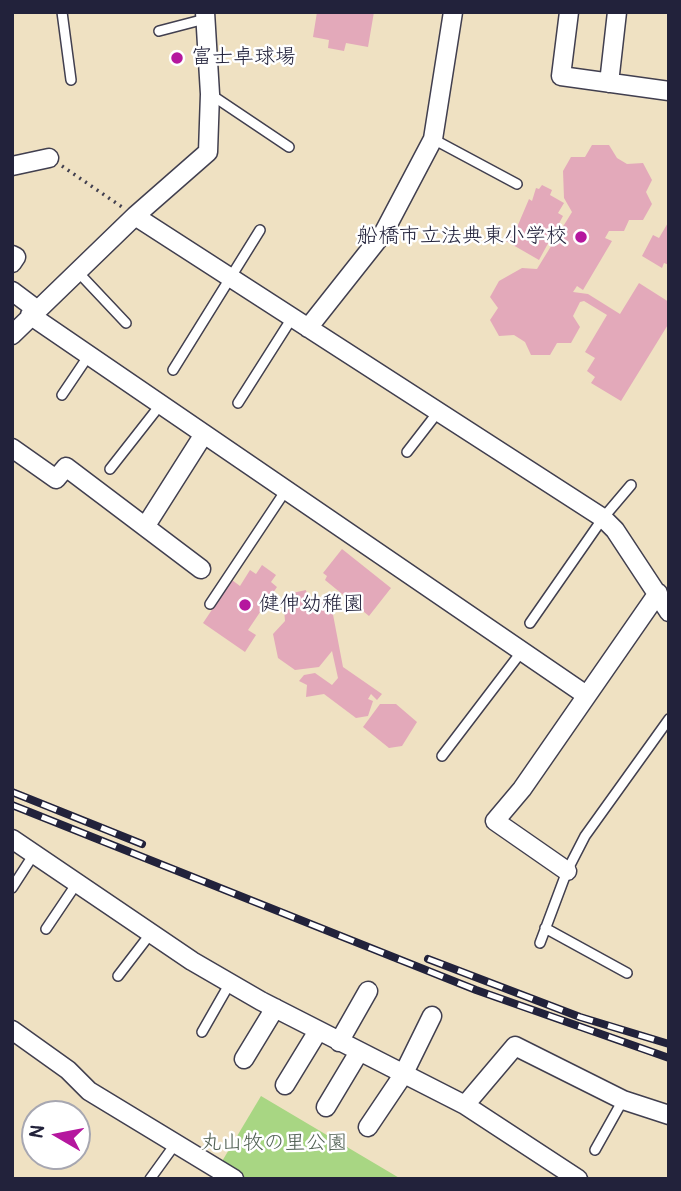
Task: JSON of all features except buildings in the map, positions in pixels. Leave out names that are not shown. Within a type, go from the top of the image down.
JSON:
[{"type":"street","points":[[308,328],[384,232],[433,139],[453,12]]},
{"type":"street","points":[[569,12],[561,76],[669,91]]},
{"type":"street","points":[[609,83],[617,12]]},
{"type":"street","points":[[12,335],[135,216],[208,152],[210,94],[205,16]]},
{"type":"street","points":[[12,166],[49,158]]},
{"type":"street","points":[[135,216],[603,518],[615,530],[669,612]]},
{"type":"street","points":[[12,255],[16,257],[12,263]]},
{"type":"street","points":[[12,291],[33,312],[89,355],[586,695]]},
{"type":"street","points":[[145,527],[204,434]]},
{"type":"street","points":[[12,448],[56,479],[66,467],[201,569]]},
{"type":"street","points":[[568,871],[495,821],[522,789],[658,593]]},
{"type":"street","points":[[12,839],[230,983],[339,1042],[465,1105],[578,1179]]},
{"type":"street","points":[[339,1042],[368,992]]},
{"type":"street","points":[[244,1059],[275,1008]]},
{"type":"street","points":[[368,1127],[403,1075],[432,1016]]},
{"type":"street","points":[[12,1030],[68,1070],[89,1091],[234,1179]]},
{"type":"street","points":[[285,1085],[318,1031]]},
{"type":"street","points":[[465,1105],[514,1046],[623,1100],[669,1115]]},
{"type":"street","points":[[326,1107],[359,1052]]},
{"type":"lane","points":[[62,12],[71,80]]},
{"type":"lane","points":[[159,31],[205,16]]},
{"type":"lane","points":[[210,94],[289,147]]},
{"type":"lane","points":[[433,139],[517,184]]},
{"type":"lane","points":[[173,370],[260,230]]},
{"type":"lane","points":[[77,271],[126,323]]},
{"type":"lane","points":[[238,403],[292,318]]},
{"type":"lane","points":[[62,395],[89,355]]},
{"type":"lane","points":[[110,470],[161,404]]},
{"type":"lane","points":[[407,452],[438,412]]},
{"type":"lane","points":[[530,623],[603,518],[631,485]]},
{"type":"lane","points":[[211,604],[286,490]]},
{"type":"lane","points":[[442,756],[522,651]]},
{"type":"lane","points":[[540,943],[568,871],[585,836],[669,719]]},
{"type":"lane","points":[[12,888],[34,854]]},
{"type":"lane","points":[[46,929],[77,883]]},
{"type":"lane","points":[[545,928],[627,973]]},
{"type":"lane","points":[[118,976],[151,933]]},
{"type":"lane","points":[[202,1032],[230,983]]},
{"type":"lane","points":[[594,1150],[623,1100]]},
{"type":"lane","points":[[150,1179],[176,1143]]},
{"type":"path","points":[[49,158],[135,216]]},
{"type":"green space","name":"丸山牧の里公園","points":[[261,1096],[401,1179],[246,1179],[221,1163]]},
{"type":"railway","points":[[12,792],[142,844]]},
{"type":"railway","points":[[12,805],[476,990],[669,1058]]},
{"type":"railway","points":[[428,959],[580,1017],[669,1044]]},
{"type":"place","name":"富士卓球場","points":[[177,58]]},
{"type":"place","name":"船橋市立法典東小学校","points":[[581,237]]},
{"type":"place","name":"健伸幼稚園","points":[[245,605]]}]
